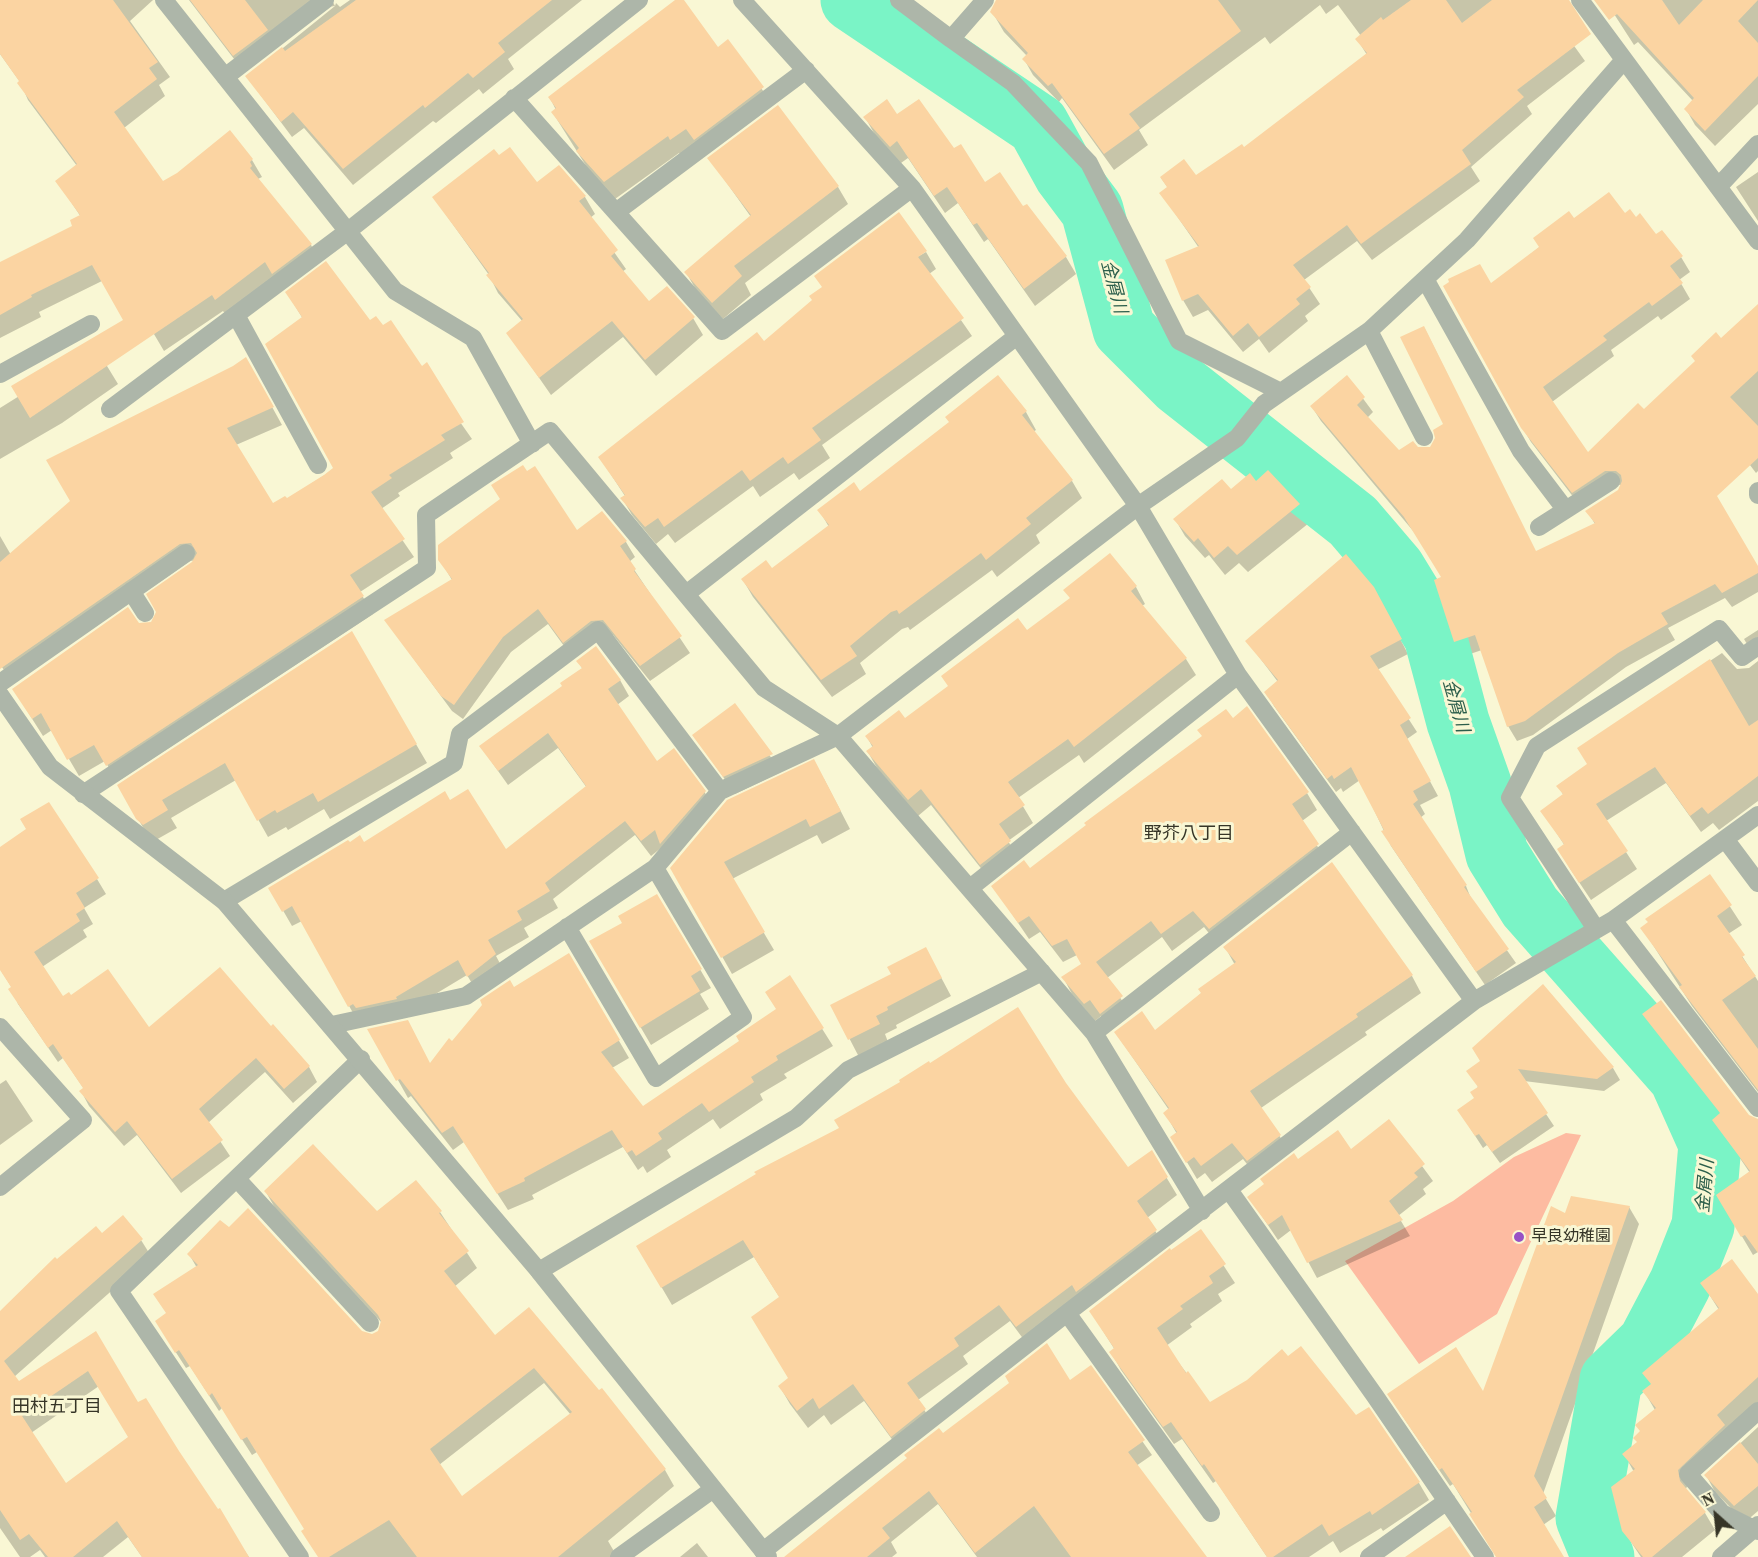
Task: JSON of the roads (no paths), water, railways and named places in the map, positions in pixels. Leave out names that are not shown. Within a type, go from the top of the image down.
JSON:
[{"type":"street","points":[[164,0],[395,291],[472,338],[532,444]]},
{"type":"street","points":[[225,77],[325,0]]},
{"type":"street","points":[[110,409],[348,231],[639,0]]},
{"type":"street","points":[[742,0],[912,188],[1138,506],[1238,675],[1474,1001]]},
{"type":"street","points":[[899,0],[1013,83],[1089,163],[1179,341],[1281,392]]},
{"type":"street","points":[[951,39],[985,0]]},
{"type":"street","points":[[1580,0],[1758,241]]},
{"type":"street","points":[[333,1025],[466,996],[655,868],[720,791],[838,736],[1138,506],[1237,438],[1264,404],[1369,331],[1467,240],[1624,60]]},
{"type":"street","points":[[616,212],[806,70]]},
{"type":"street","points":[[514,98],[722,331],[912,188]]},
{"type":"street","points":[[1718,187],[1758,144]]},
{"type":"street","points":[[1425,279],[1521,451],[1565,509]]},
{"type":"street","points":[[236,315],[318,465]]},
{"type":"street","points":[[0,374],[91,324]]},
{"type":"street","points":[[1369,331],[1424,437]]},
{"type":"street","points":[[686,594],[1017,336]]},
{"type":"street","points":[[83,794],[427,568],[426,515],[550,431],[764,688],[838,736],[1094,1033],[1202,1211]]},
{"type":"street","points":[[1539,527],[1611,481]]},
{"type":"street","points":[[0,683],[186,553]]},
{"type":"street","points":[[131,591],[145,613]]},
{"type":"street","points":[[1591,932],[1510,798],[1537,746],[1719,629],[1742,657],[1758,646]]},
{"type":"street","points":[[224,901],[454,763],[460,734],[598,630],[720,791]]},
{"type":"street","points":[[969,888],[1238,675]]},
{"type":"street","points":[[0,695],[50,767],[224,901],[333,1025],[539,1271],[712,1490],[766,1554],[1067,1313],[1474,1001],[1613,920],[1758,815]]},
{"type":"street","points":[[1094,1033],[1352,832]]},
{"type":"street","points":[[1725,839],[1758,883]]},
{"type":"street","points":[[567,927],[656,1078],[743,1017],[655,868]]},
{"type":"street","points":[[1613,920],[1758,1108]]},
{"type":"street","points":[[539,1271],[796,1118],[848,1070],[1042,972]]},
{"type":"street","points":[[0,1027],[83,1120],[0,1187]]},
{"type":"street","points":[[300,1557],[120,1291],[361,1059]]},
{"type":"street","points":[[237,1179],[370,1323]]},
{"type":"street","points":[[1229,1190],[1485,1557]]},
{"type":"street","points":[[1067,1313],[1211,1513]]},
{"type":"street","points":[[1721,1557],[1757,1528],[1722,1513],[1688,1474],[1758,1412]]},
{"type":"street","points":[[619,1557],[712,1490]]},
{"type":"street","points":[[1369,1557],[1447,1501]]},
{"type":"waterway","name":"金屑川","points":[[852,0],[1038,125],[1065,174],[1092,210],[1124,329],[1179,384],[1353,521],[1394,569],[1435,636],[1458,722],[1480,784],[1497,854],[1530,907],[1680,1077],[1710,1144],[1703,1226],[1680,1284],[1649,1343],[1611,1380],[1587,1518],[1603,1557]]},
{"type":"place","name":"早良幼稚園","points":[[1519,1237]]},
{"type":"district","name":"野芥八丁目","points":[[1189,834]]},
{"type":"district","name":"田村五丁目","points":[[57,1407]]}]
